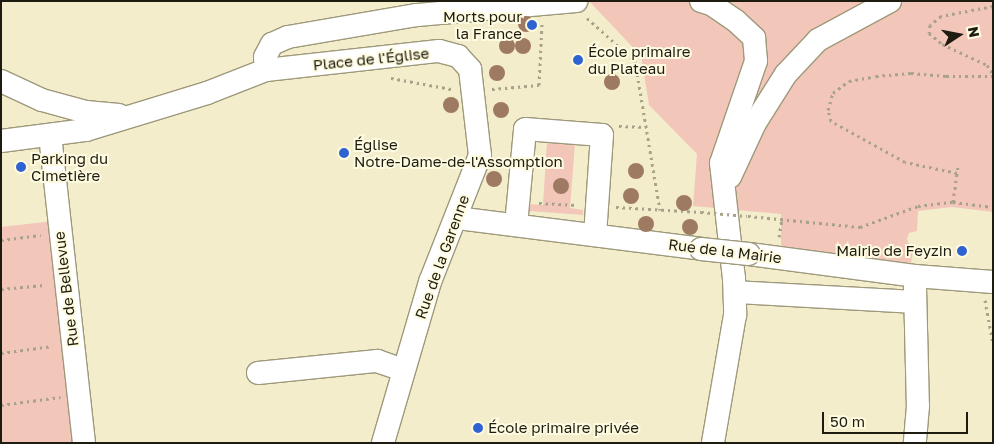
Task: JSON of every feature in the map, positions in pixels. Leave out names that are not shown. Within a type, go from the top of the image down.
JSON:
[{"type":"street","points":[[701,1],[711,4],[736,21],[754,38],[756,61],[721,163],[735,292],[735,315],[713,443]]},
{"type":"street","points":[[725,186],[755,123],[786,74],[818,40],[890,1]]},
{"type":"street","points":[[1,141],[86,130],[207,93],[266,70],[265,58],[272,44],[288,37],[416,15],[578,10]]},
{"type":"street","name":"Place de l'Église","points":[[266,70],[439,51],[458,56],[472,79]]},
{"type":"street","name":"Rue de la Garenne","points":[[383,443],[430,282],[457,218],[480,155],[472,79]]},
{"type":"street","points":[[1,81],[42,100],[86,112],[132,116]]},
{"type":"street","points":[[516,225],[525,129],[602,135],[595,235]]},
{"type":"street","name":"Rue de Bellevue","points":[[50,135],[84,443]]},
{"type":"street","name":"Rue de la Mairie","points":[[457,218],[915,276],[987,282]]},
{"type":"street","points":[[915,276],[914,302],[918,406],[915,443]]},
{"type":"street","points":[[735,292],[914,302]]},
{"type":"street","points":[[258,373],[377,361],[403,370]]},
{"type":"path","points":[[957,173],[905,162],[832,121],[828,110],[833,93],[849,81],[876,76],[911,73],[946,76],[993,75],[987,65],[942,44],[929,33],[930,25],[941,16],[993,6]]},
{"type":"path","points":[[578,10],[635,60],[660,210]]},
{"type":"path","points":[[389,78],[442,89],[472,79],[539,85],[542,20],[550,19]]},
{"type":"path","points":[[953,202],[958,167]]},
{"type":"path","points":[[701,212],[782,218],[860,227],[918,206],[953,202],[993,207]]},
{"type":"path","points":[[778,244],[782,218]]},
{"type":"path","points":[[987,282],[993,344]]},
{"type":"path","points":[[1,289],[48,284]]},
{"type":"path","points":[[1,353],[54,346]]},
{"type":"path","points":[[1,405],[60,396]]},
{"type":"shaded area","points":[[589,1],[993,1],[993,212],[952,207],[918,211],[917,231],[909,233],[907,239],[909,244],[914,245],[911,263],[781,248],[781,214],[693,206],[697,154],[649,105],[641,56]]},
{"type":"shaded area","points":[[547,141],[575,143],[570,208],[583,210],[583,215],[529,211],[529,204],[543,205]]},
{"type":"shaded area","points":[[54,221],[78,443],[1,443],[1,227]]},
{"type":"place","name":"Morts pour la France","points":[[532,25]]},
{"type":"place","name":"École primaire du Plateau","points":[[578,60]]},
{"type":"place","name":"Église Notre-Dame-de-l'Assomption","points":[[344,153]]},
{"type":"place","name":"Parking du Cimetière","points":[[21,167]]},
{"type":"place","name":"Mairie de Feyzin","points":[[962,251]]},
{"type":"place","name":"École primaire privée","points":[[478,428]]}]
